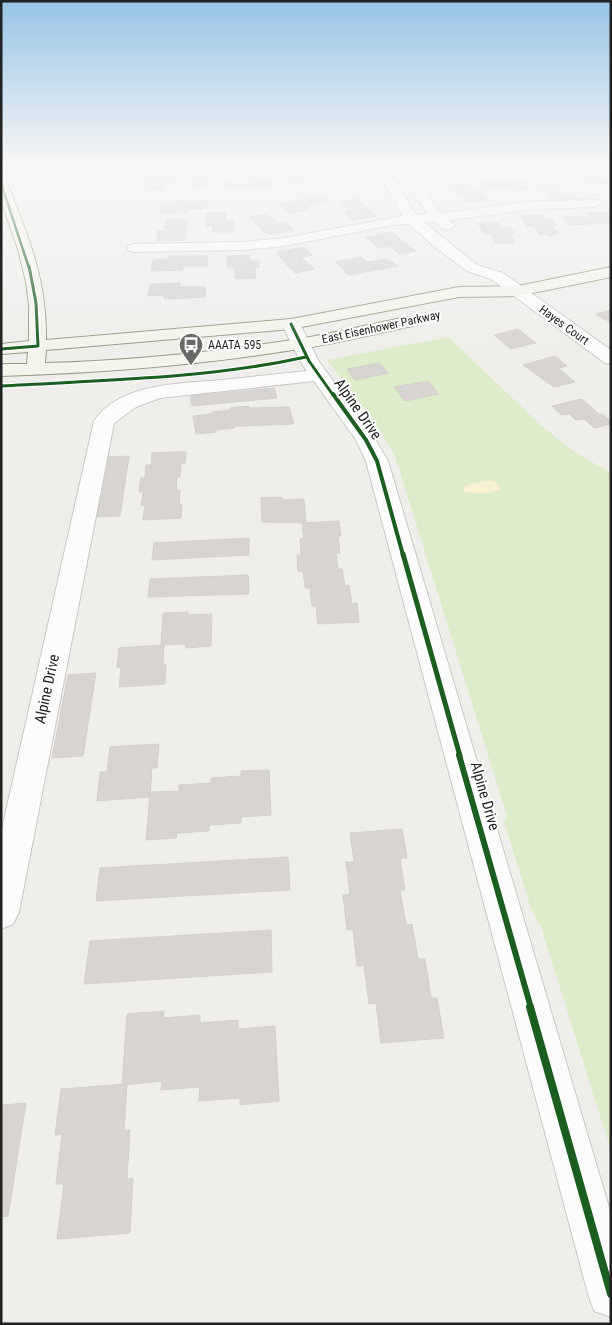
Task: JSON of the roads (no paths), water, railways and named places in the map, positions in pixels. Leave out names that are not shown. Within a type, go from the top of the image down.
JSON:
[{"type":"main road","points":[[18,228],[32,274],[39,326],[36,369]]},
{"type":"main road","name":"East Eisenhower Parkway","points":[[1,370],[86,368],[200,357],[459,292],[518,291],[611,272]]},
{"type":"main road","name":"East Eisenhower Parkway","points":[[475,308],[492,304],[518,291]]},
{"type":"main road","name":"East Eisenhower Parkway","points":[[1,349],[295,334],[421,319]]},
{"type":"street","points":[[134,248],[284,242],[357,228]]},
{"type":"street","name":"Hayes Court","points":[[423,228],[472,268],[495,269],[518,291],[611,359]]},
{"type":"street","points":[[450,228],[458,234]]},
{"type":"street","name":"Alpine Drive","points":[[295,334],[309,361],[366,440],[377,461],[611,1294]]},
{"type":"street","name":"Alpine Drive","points":[[1,912],[104,421],[126,403],[158,392],[320,375]]},
{"type":"place","name":"AAATA 595","points":[[191,366]]}]
